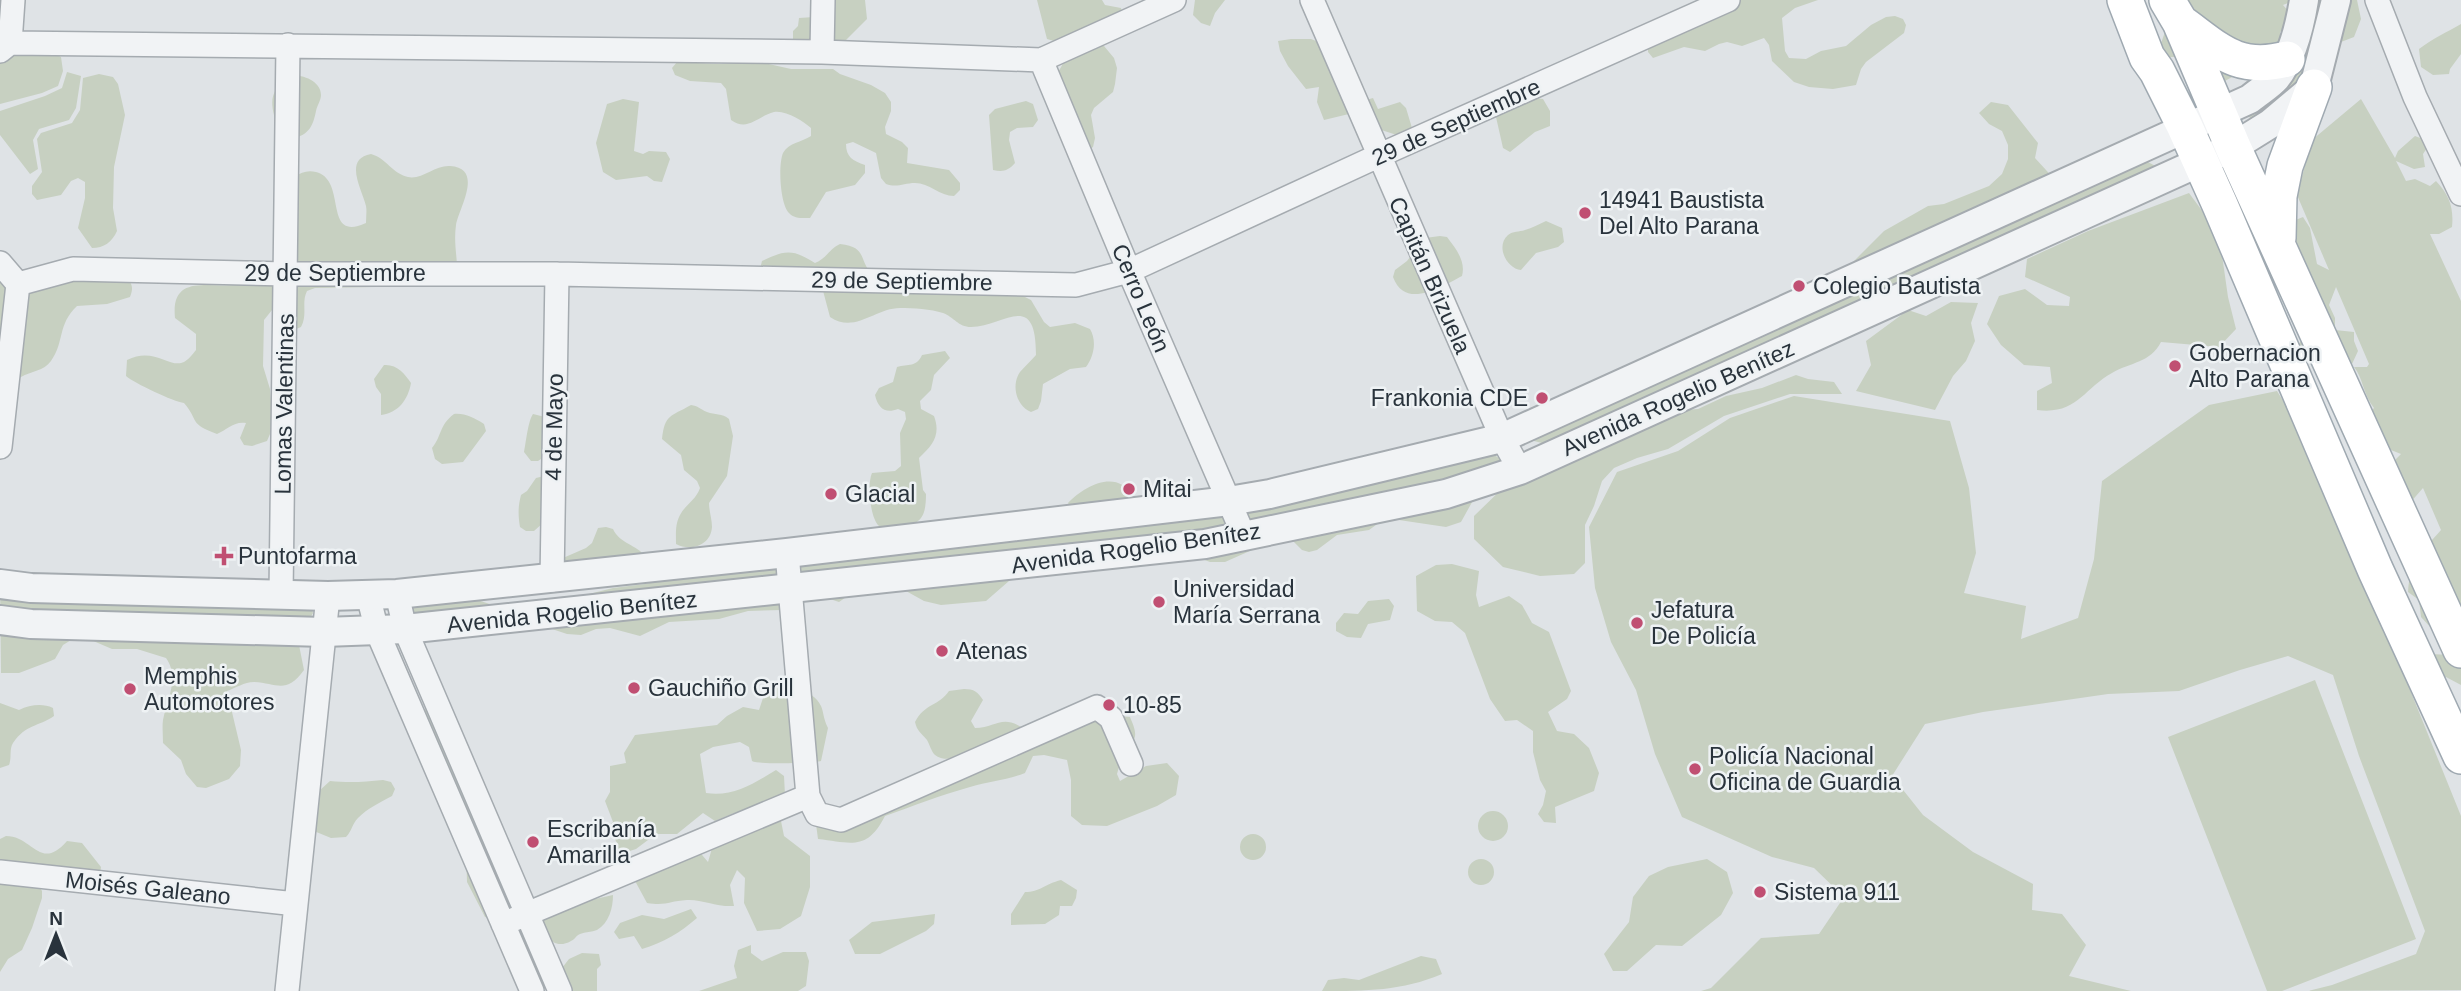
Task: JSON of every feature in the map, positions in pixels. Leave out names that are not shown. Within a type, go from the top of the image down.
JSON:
[{"type":"main road","points":[[2124,0],[2147,57],[2157,71],[2173,133],[2190,167],[2220,205],[2364,544],[2461,756]]},
{"type":"main road","points":[[2174,11],[2231,58],[2260,63],[2287,59]]},
{"type":"main road","points":[[2174,11],[2461,650]]},
{"type":"main road","points":[[2277,241],[2279,196],[2285,166],[2314,87]]},
{"type":"street","points":[[13,0],[5,47],[288,45],[822,52],[1041,60],[1174,0]]},
{"type":"street","points":[[822,0],[822,52]]},
{"type":"street","name":"Capitán Brizuela","points":[[1312,0],[1502,438],[1520,470]]},
{"type":"street","name":"29 de Septiembre","points":[[18,284],[73,269],[286,274],[557,274],[1076,285],[1129,271],[1378,156],[1728,0]]},
{"type":"street","name":"Avenida Rogelio Benítez","points":[[0,584],[31,588],[328,596],[397,594],[552,580],[1229,501],[1270,494],[1502,438],[2250,99],[2276,78],[2287,59],[2304,0]]},
{"type":"street","points":[[2314,87],[2336,0]]},
{"type":"street","points":[[2376,0],[2415,97],[2461,194]]},
{"type":"street","name":"Lomas Valentinas","points":[[281,594],[288,45]]},
{"type":"street","name":"Cerro León","points":[[1041,60],[1244,536]]},
{"type":"street","name":"Avenida Rogelio Benítez","points":[[0,620],[31,624],[324,632],[405,629],[1205,544],[1446,494],[1520,470],[2233,147],[2270,124],[2314,87]]},
{"type":"street","points":[[0,263],[18,284],[0,447]]},
{"type":"street","name":"4 de Mayo","points":[[552,580],[557,274]]},
{"type":"street","points":[[787,554],[808,796],[817,814],[841,820],[1097,707],[1111,718],[1131,764]]},
{"type":"street","points":[[368,594],[377,631],[532,991]]},
{"type":"street","points":[[397,594],[405,629],[560,991]]},
{"type":"street","points":[[287,991],[328,596]]},
{"type":"street","points":[[502,924],[808,796]]},
{"type":"street","name":"Moisés Galeano","points":[[0,872],[296,904]]},
{"type":"green space","points":[[0,0],[26,0],[17,44],[48,50],[61,57],[63,71],[58,86],[0,104]]},
{"type":"green space","points":[[829,0],[865,0],[867,19],[844,42],[793,45],[793,31],[798,26],[799,18],[814,17]]},
{"type":"green space","points":[[1037,0],[1102,0],[1105,5],[1121,8],[1122,15],[1085,34],[1069,34],[1054,41],[1047,39]]},
{"type":"green space","points":[[1195,0],[1225,0],[1215,13],[1210,26],[1201,23],[1193,15]]},
{"type":"green space","points":[[1709,0],[1818,0],[1795,8],[1782,18],[1785,51],[1789,58],[1806,59],[1821,51],[1846,46],[1871,25],[1886,17],[1903,19],[1906,25],[1904,33],[1866,62],[1856,85],[1833,89],[1809,87],[1794,82],[1772,61],[1769,45],[1764,38],[1742,46],[1727,42],[1705,51],[1684,47],[1653,58],[1648,52],[1648,44]]},
{"type":"green space","points":[[2176,0],[2296,0],[2283,5],[2291,14],[2286,27],[2280,32],[2280,51],[2223,82],[2183,57],[2169,57],[2158,52]]},
{"type":"green space","points":[[2307,0],[2357,0],[2361,19],[2354,37],[2341,42],[2331,39],[2310,78],[2253,125],[2245,107]]},
{"type":"green space","points":[[2461,24],[2461,54],[2449,74],[2433,75],[2421,67],[2419,49]]},
{"type":"green space","points":[[1311,39],[1321,43],[1329,58],[1331,74],[1347,97],[1353,113],[1324,120],[1317,102],[1319,87],[1306,89],[1280,51],[1278,41]]},
{"type":"green space","points":[[1096,46],[1104,46],[1114,58],[1117,68],[1113,92],[1094,108],[1091,115],[1095,138],[1093,147],[1087,151],[1055,78],[1066,58]]},
{"type":"green space","points":[[677,62],[760,62],[791,69],[833,69],[871,85],[885,93],[891,102],[886,134],[908,148],[907,163],[949,170],[960,183],[960,190],[954,196],[920,184],[886,184],[881,178],[876,153],[853,142],[846,144],[847,152],[854,160],[865,165],[865,173],[855,185],[826,192],[810,218],[793,216],[786,208],[782,193],[781,159],[788,147],[811,136],[811,128],[794,117],[779,112],[768,114],[748,124],[737,123],[731,120],[726,89],[721,83],[690,81],[675,75],[672,68]]},
{"type":"green space","points":[[67,72],[81,76],[76,108],[69,120],[39,129],[33,140],[38,169],[30,174],[0,135],[0,111],[62,88]]},
{"type":"green space","points":[[99,74],[113,77],[118,84],[125,115],[114,167],[113,208],[117,231],[107,244],[92,248],[78,228],[85,198],[85,182],[78,178],[71,181],[61,195],[37,200],[32,194],[32,186],[42,172],[37,139],[41,133],[72,123],[80,110],[83,78]]},
{"type":"green space","points":[[292,75],[315,83],[321,95],[309,129],[303,135],[293,138],[278,129],[272,105],[274,92]]},
{"type":"green space","points":[[1373,98],[1378,109],[1400,102],[1406,108],[1412,128],[1403,137],[1372,127],[1366,100]]},
{"type":"green space","points":[[1535,98],[1543,99],[1550,111],[1550,126],[1535,132],[1510,152],[1503,148],[1496,117],[1499,109],[1521,105]]},
{"type":"green space","points":[[623,99],[639,102],[634,151],[643,154],[649,151],[666,152],[670,159],[662,182],[647,176],[616,180],[603,172],[596,143],[607,104]]},
{"type":"green space","points":[[2361,99],[2395,158],[2398,151],[2415,136],[2431,142],[2423,154],[2425,167],[2414,169],[2396,161],[2406,181],[2415,179],[2430,186],[2436,181],[2451,207],[2452,227],[2439,234],[2430,234],[2461,301],[2461,685],[2446,677],[2429,685],[2426,654],[2456,655],[2421,617],[2419,600],[2408,592],[2414,564],[2441,530],[2423,488],[2409,504],[2391,472],[2401,454],[2386,448],[2360,424],[2374,408],[2354,367],[2367,367],[2369,364],[2336,287],[2329,305],[2335,318],[2335,330],[2354,332],[2358,351],[2352,364],[2327,375],[2297,346],[2311,329],[2290,233],[2293,221],[2303,217],[2310,228],[2317,264],[2329,270],[2297,195],[2312,140]]},
{"type":"green space","points":[[1026,101],[1033,104],[1038,120],[1033,127],[1017,128],[1010,132],[1009,140],[1015,163],[1005,170],[993,170],[989,115],[995,109]]},
{"type":"green space","points":[[1991,102],[2008,105],[2038,143],[2035,158],[2057,182],[2146,161],[2161,169],[1978,279],[1934,291],[1546,444],[1530,440],[1849,266],[1884,231],[1928,206],[1944,204],[1989,186],[2002,174],[2008,159],[2008,145],[2002,131],[1989,124],[1979,113]]},
{"type":"green space","points":[[371,154],[408,177],[444,166],[460,168],[466,174],[467,191],[455,230],[457,264],[443,282],[437,286],[315,288],[307,291],[303,322],[301,327],[294,330],[290,315],[296,311],[296,303],[280,300],[264,320],[263,366],[270,389],[273,427],[267,441],[252,446],[244,445],[240,438],[246,423],[234,424],[217,434],[198,424],[184,403],[154,392],[126,376],[127,360],[137,356],[153,356],[179,363],[186,361],[196,350],[196,334],[175,318],[175,303],[180,293],[198,286],[244,283],[258,276],[270,265],[278,250],[297,175],[313,171],[326,177],[339,218],[344,225],[353,227],[366,223],[366,206],[356,168],[363,157]]},
{"type":"green space","points":[[2189,193],[2203,212],[2221,248],[2236,329],[2219,347],[2161,342],[2146,358],[2102,379],[2071,405],[2051,411],[2037,410],[2037,391],[2052,383],[2050,367],[2024,365],[2001,345],[1987,324],[1999,296],[2025,289],[2047,305],[2069,306],[2070,297],[2025,277],[2027,259],[2088,231]]},
{"type":"green space","points":[[1546,221],[1562,228],[1564,242],[1558,247],[1536,253],[1521,270],[1511,266],[1504,256],[1504,240],[1512,233]]},
{"type":"green space","points":[[1447,237],[1459,255],[1463,265],[1462,276],[1424,293],[1406,292],[1393,277],[1395,270],[1407,261],[1425,238]]},
{"type":"green space","points":[[840,244],[849,245],[858,251],[872,275],[926,293],[1000,296],[1017,293],[1031,300],[1050,327],[1075,323],[1090,329],[1094,343],[1091,358],[1086,367],[1070,369],[1043,384],[1038,409],[1031,412],[1022,405],[1016,395],[1017,377],[1036,355],[1035,335],[1024,317],[1016,316],[971,327],[938,312],[900,308],[848,323],[830,317],[822,287],[760,269],[762,261],[783,253],[795,253],[815,263]]},
{"type":"green space","points":[[0,254],[11,268],[51,281],[125,276],[132,288],[130,297],[107,304],[77,306],[66,320],[51,361],[41,369],[15,381],[0,396]]},
{"type":"green space","points":[[1951,302],[1978,303],[1971,323],[1975,341],[1966,361],[1953,376],[1935,410],[1856,391],[1871,365],[1866,341],[1908,310],[1926,316]]},
{"type":"green space","points":[[945,351],[950,358],[934,375],[931,390],[920,401],[921,409],[934,416],[937,429],[932,444],[919,458],[923,490],[926,494],[923,515],[910,525],[883,528],[876,522],[872,509],[870,478],[872,473],[895,471],[901,466],[900,433],[906,419],[905,412],[883,409],[875,395],[879,388],[893,382],[897,367],[915,363],[922,355]]},
{"type":"green space","points":[[384,365],[397,368],[411,383],[401,405],[392,412],[381,415],[381,394],[374,379]]},
{"type":"green space","points":[[1796,375],[1834,382],[1842,394],[1790,394],[1724,416],[1668,449],[1614,468],[1602,481],[1585,525],[1585,563],[1574,574],[1540,576],[1503,567],[1474,539],[1474,516],[1509,482],[1670,411],[1698,409],[1726,396],[1762,388]]},
{"type":"green space","points":[[2277,391],[2313,450],[2461,816],[2461,990],[2308,991],[2332,985],[2416,954],[2425,931],[2359,756],[2333,675],[2288,656],[2179,691],[2108,694],[1983,712],[1925,724],[1892,776],[1923,815],[1973,852],[2033,884],[2032,910],[2062,914],[2086,945],[2069,976],[2131,991],[1701,991],[1711,988],[1761,938],[1819,934],[1844,897],[1814,868],[1772,857],[1682,817],[1655,754],[1636,690],[1611,642],[1595,588],[1589,527],[1617,472],[1678,451],[1730,418],[1794,396],[1950,421],[1969,488],[1976,553],[1964,593],[2026,606],[2021,639],[2078,618],[2094,559],[2102,481],[2209,405]]},
{"type":"green space","points":[[691,405],[729,419],[733,436],[727,476],[709,503],[711,533],[704,542],[688,547],[676,544],[677,522],[700,488],[697,481],[684,470],[681,455],[662,439],[667,420]]},
{"type":"green space","points":[[454,414],[477,420],[484,424],[486,431],[463,462],[442,464],[435,459],[432,448],[446,422]]},
{"type":"green space","points":[[533,414],[545,417],[544,457],[538,461],[531,461],[524,452]]},
{"type":"green space","points":[[1487,451],[1501,459],[1501,467],[1476,495],[1461,522],[1446,527],[1383,520],[1369,530],[1337,535],[1317,550],[1309,552],[1302,550],[1291,539],[1263,538],[1252,550],[1225,562],[1210,562],[1180,551],[1023,573],[986,601],[941,605],[924,601],[897,586],[865,584],[839,602],[809,596],[781,610],[748,611],[719,619],[669,622],[640,636],[610,628],[596,629],[581,635],[567,634],[552,629],[545,614],[549,600],[565,596],[581,596],[693,573],[1076,517],[1068,503],[1083,490],[1101,482],[1119,483],[1127,488],[1133,497],[1125,510]]},
{"type":"green space","points":[[544,476],[544,522],[534,531],[526,531],[519,523],[521,495],[536,478]]},
{"type":"green space","points":[[598,528],[613,529],[620,538],[646,557],[566,574],[563,558],[586,548],[592,543]]},
{"type":"green space","points":[[1452,564],[1479,571],[1476,595],[1479,607],[1509,596],[1522,605],[1532,623],[1549,632],[1571,691],[1567,699],[1548,712],[1557,731],[1574,734],[1589,748],[1599,773],[1594,791],[1555,807],[1556,823],[1544,822],[1538,814],[1546,791],[1540,780],[1533,752],[1533,731],[1517,720],[1505,721],[1490,699],[1465,633],[1452,622],[1435,621],[1417,611],[1416,576],[1436,565]]},
{"type":"green space","points":[[0,579],[309,598],[313,613],[298,640],[304,670],[292,683],[286,685],[250,682],[227,691],[241,750],[240,766],[229,779],[206,788],[197,787],[186,774],[181,760],[163,743],[163,720],[172,681],[166,658],[137,649],[112,649],[84,637],[76,637],[63,645],[55,659],[19,673],[1,673]]},
{"type":"green space","points":[[471,598],[496,606],[413,617],[409,613],[415,602]]},
{"type":"green space","points":[[1389,599],[1394,606],[1390,620],[1368,624],[1361,638],[1347,637],[1336,631],[1336,623],[1344,613],[1358,614],[1368,601]]},
{"type":"green space","points":[[2315,680],[2416,939],[2282,991],[2267,991],[2168,737]]},
{"type":"green space","points":[[774,688],[807,693],[821,706],[828,728],[821,761],[757,762],[752,761],[749,747],[740,742],[713,747],[700,754],[706,793],[734,791],[776,770],[784,776],[785,795],[750,811],[734,813],[715,821],[703,813],[677,834],[656,834],[636,849],[614,856],[617,843],[608,826],[613,822],[605,801],[610,792],[610,766],[626,763],[624,753],[635,735],[717,725],[743,707],[759,710],[763,698]]},
{"type":"green space","points":[[964,689],[975,692],[983,700],[971,721],[975,728],[1009,722],[1023,728],[966,755],[943,759],[935,755],[915,722],[923,711],[941,700],[949,691]]},
{"type":"green space","points":[[0,703],[19,710],[36,705],[49,706],[53,708],[54,716],[27,729],[18,737],[12,745],[9,765],[0,768]]},
{"type":"green space","points":[[419,708],[428,710],[513,908],[493,919],[485,917],[467,882],[466,848]]},
{"type":"green space","points":[[1116,716],[1130,717],[1135,733],[1134,740],[1119,766],[1117,774],[1120,781],[1146,766],[1167,763],[1179,776],[1176,795],[1157,806],[1107,826],[1082,825],[1071,816],[1071,780],[1067,760],[1044,755],[1033,756],[1025,773],[959,790],[885,816],[872,835],[865,840],[849,843],[818,839],[816,824],[1081,723]]},
{"type":"green space","points":[[330,781],[391,782],[395,789],[392,796],[362,814],[346,837],[331,838],[309,829],[319,791]]},
{"type":"green space","points":[[1493,811],[1499,812],[1507,820],[1507,832],[1499,840],[1493,841],[1487,840],[1479,832],[1478,826],[1479,820],[1487,812]]},
{"type":"green space","points":[[765,820],[781,821],[784,836],[810,856],[810,887],[801,916],[780,929],[757,931],[744,903],[745,878],[737,870],[730,885],[734,906],[692,900],[647,903],[634,879],[697,849],[708,862],[713,845]]},
{"type":"green space","points":[[1253,834],[1262,838],[1266,847],[1262,856],[1253,860],[1244,856],[1240,847],[1244,838]]},
{"type":"green space","points":[[6,836],[15,837],[43,853],[58,850],[67,841],[82,843],[101,867],[100,874],[37,883],[42,891],[42,898],[32,928],[22,950],[8,959],[0,972],[0,839]]},
{"type":"green space","points":[[1481,859],[1490,863],[1494,872],[1490,881],[1481,885],[1472,881],[1468,872],[1472,863]]},
{"type":"green space","points":[[1707,859],[1727,872],[1733,893],[1721,915],[1682,946],[1656,945],[1627,971],[1613,971],[1604,954],[1629,922],[1633,897],[1649,876],[1668,867]]},
{"type":"green space","points":[[1061,880],[1077,890],[1072,906],[1060,906],[1059,915],[1045,924],[1011,925],[1011,914],[1025,892],[1035,891]]},
{"type":"green space","points":[[613,895],[610,915],[597,930],[580,934],[565,944],[555,943],[547,936],[543,920],[577,903]]},
{"type":"green space","points":[[691,909],[697,918],[691,923],[664,940],[642,949],[634,936],[619,939],[614,932],[620,923],[642,915],[664,919]]},
{"type":"green space","points":[[935,914],[934,924],[926,931],[880,954],[855,954],[849,940],[872,922]]},
{"type":"green space","points":[[751,945],[751,953],[762,961],[783,952],[806,952],[809,961],[806,986],[798,991],[699,991],[737,978],[734,966],[738,950]]},
{"type":"green space","points":[[582,953],[599,954],[601,965],[597,969],[597,991],[566,991],[562,968],[569,959]]},
{"type":"green space","points":[[1421,956],[1436,959],[1442,974],[1398,987],[1322,991],[1328,980],[1359,980]]},
{"type":"place","name":"14941 Baustista Del Alto Parana","points":[[1585,213]]},
{"type":"place","name":"Colegio Bautista","points":[[1799,286]]},
{"type":"place","name":"Gobernacion Alto Parana","points":[[2175,366]]},
{"type":"place","name":"Frankonia CDE","points":[[1542,398]]},
{"type":"place","name":"Mitai","points":[[1129,489]]},
{"type":"place","name":"Glacial","points":[[831,494]]},
{"type":"place","name":"Puntofarma","points":[[224,556]]},
{"type":"place","name":"Universidad María Serrana","points":[[1159,602]]},
{"type":"place","name":"Jefatura De Policía","points":[[1637,623]]},
{"type":"place","name":"Atenas","points":[[942,651]]},
{"type":"place","name":"Gauchiño Grill","points":[[634,688]]},
{"type":"place","name":"Memphis Automotores","points":[[130,689]]},
{"type":"place","name":"10-85","points":[[1109,705]]},
{"type":"place","name":"Policía Nacional Oficina de Guardia","points":[[1695,769]]},
{"type":"place","name":"Escribanía Amarilla","points":[[533,842]]},
{"type":"place","name":"Sistema 911","points":[[1760,892]]}]
